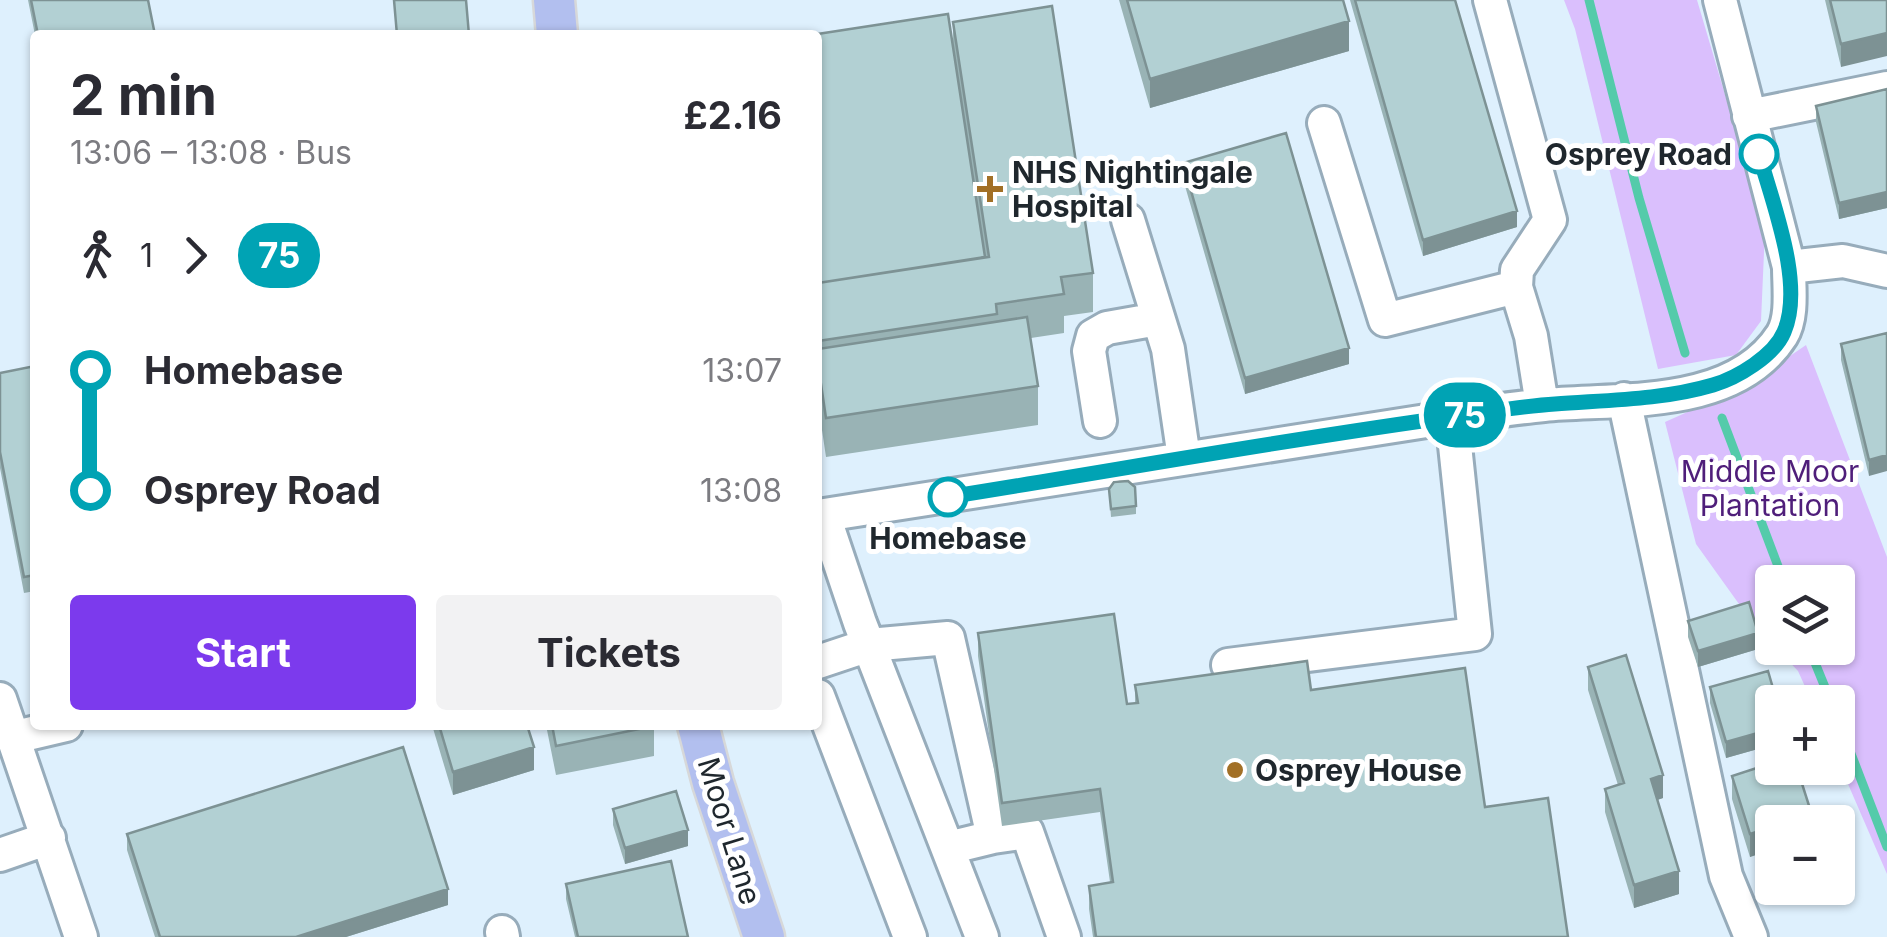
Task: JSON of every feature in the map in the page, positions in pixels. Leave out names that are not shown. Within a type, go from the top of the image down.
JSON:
[{"type":"main road","points":[[554,0],[557,30]]},
{"type":"main road","name":"Moor Lane","points":[[699,730],[764,937]]},
{"type":"street","points":[[1490,0],[1550,220],[1517,270],[1516,287],[1531,336],[1542,405]]},
{"type":"street","points":[[822,516],[1452,417],[1542,405],[1669,396],[1717,384],[1743,372],[1784,333],[1790,304],[1789,267],[1720,0]]},
{"type":"street","points":[[1749,116],[1887,88]]},
{"type":"street","points":[[1324,124],[1386,320],[1516,287]]},
{"type":"street","points":[[1128,220],[1168,350],[1184,458]]},
{"type":"street","points":[[1789,267],[1843,261],[1886,270]]},
{"type":"street","points":[[1100,422],[1090,351],[1093,336],[1107,328],[1158,319]]},
{"type":"street","points":[[1624,399],[1726,876],[1751,937]]},
{"type":"street","points":[[1228,664],[1476,634],[1452,417]]},
{"type":"street","points":[[822,519],[982,937]]},
{"type":"street","points":[[822,660],[869,645],[948,638],[992,837]]},
{"type":"street","points":[[0,699],[81,937]]},
{"type":"street","points":[[822,706],[910,937]]},
{"type":"street","points":[[15,737],[45,730]]},
{"type":"street","points":[[948,848],[1027,832],[1064,937]]},
{"type":"street","points":[[0,855],[49,838]]},
{"type":"shaded area","points":[[0,0],[1887,0],[1887,937],[0,937]]},
{"type":"green space","name":"Middle Moor Plantation","points":[[1564,0],[1697,0],[1765,230],[1761,321],[1736,355],[1658,369],[1575,29]]},
{"type":"green space","name":"Middle Moor Plantation","points":[[1806,345],[1887,557],[1887,874],[1848,785],[1855,785],[1855,685],[1804,685],[1792,665],[1855,665],[1855,565],[1755,565],[1755,625],[1696,544],[1665,422],[1748,385]]},
{"type":"building","points":[[31,0],[148,0],[154,30],[37,30]]},
{"type":"building","points":[[394,0],[466,0],[469,30],[397,30]]},
{"type":"building","points":[[1127,0],[1343,0],[1349,21],[1150,79]]},
{"type":"building","points":[[1355,0],[1455,0],[1517,211],[1423,240]]},
{"type":"building","points":[[1830,0],[1887,0],[1887,33],[1841,44]]},
{"type":"building","points":[[1052,6],[1093,273],[1061,277],[1064,294],[996,304],[997,314],[822,340],[822,282],[989,257],[953,22]]},
{"type":"building","points":[[948,14],[985,257],[822,282],[822,33]]},
{"type":"building","points":[[1887,89],[1887,192],[1839,203],[1816,106]]},
{"type":"building","points":[[1286,133],[1349,348],[1245,378],[1183,163]]},
{"type":"building","points":[[1027,317],[1038,386],[826,418],[822,348]]},
{"type":"building","points":[[1887,333],[1887,455],[1869,460],[1841,344]]},
{"type":"building","points":[[30,367],[30,576],[24,577],[0,452],[0,373]]},
{"type":"building","points":[[1128,481],[1135,487],[1136,506],[1111,509],[1109,489],[1114,482]]},
{"type":"building","points":[[1749,602],[1755,634],[1698,651],[1688,621]]},
{"type":"building","name":"Osprey House","points":[[1114,614],[1127,704],[1138,703],[1135,685],[1307,661],[1311,690],[1465,668],[1485,807],[1548,798],[1568,937],[1096,937],[1089,886],[1113,882],[1100,789],[1002,803],[978,633]]},
{"type":"building","points":[[1626,655],[1663,775],[1651,779],[1679,871],[1634,885],[1605,789],[1624,783],[1588,667]]},
{"type":"building","points":[[1768,671],[1772,685],[1755,685],[1755,734],[1726,742],[1710,687]]},
{"type":"building","points":[[440,730],[529,730],[534,747],[453,772]]},
{"type":"building","points":[[553,730],[634,730],[556,746]]},
{"type":"building","points":[[403,747],[448,889],[296,937],[160,937],[127,834]]},
{"type":"building","points":[[1755,769],[1755,785],[1802,785],[1809,805],[1755,805],[1755,832],[1750,834],[1732,776]]},
{"type":"building","points":[[676,791],[688,830],[625,848],[613,809]]},
{"type":"building","points":[[671,861],[688,937],[578,937],[566,884]]},
{"type":"waterway","points":[[1589,0],[1639,198],[1685,353]]},
{"type":"waterway","points":[[1722,418],[1778,565]]},
{"type":"waterway","points":[[1816,665],[1824,685]]},
{"type":"waterway","points":[[1855,764],[1887,847]]},
{"type":"bus line","name":"75","points":[[948,497],[1452,417],[1542,405],[1669,396],[1717,384],[1743,372],[1784,333],[1790,304],[1789,267],[1759,154]]},
{"type":"place","name":"Osprey Road","points":[[1759,154]]},
{"type":"place","name":"NHS Nightingale Hospital","points":[[990,189]]},
{"type":"place","name":"Homebase","points":[[948,497]]},
{"type":"place","name":"Osprey House","points":[[1235,770]]}]
